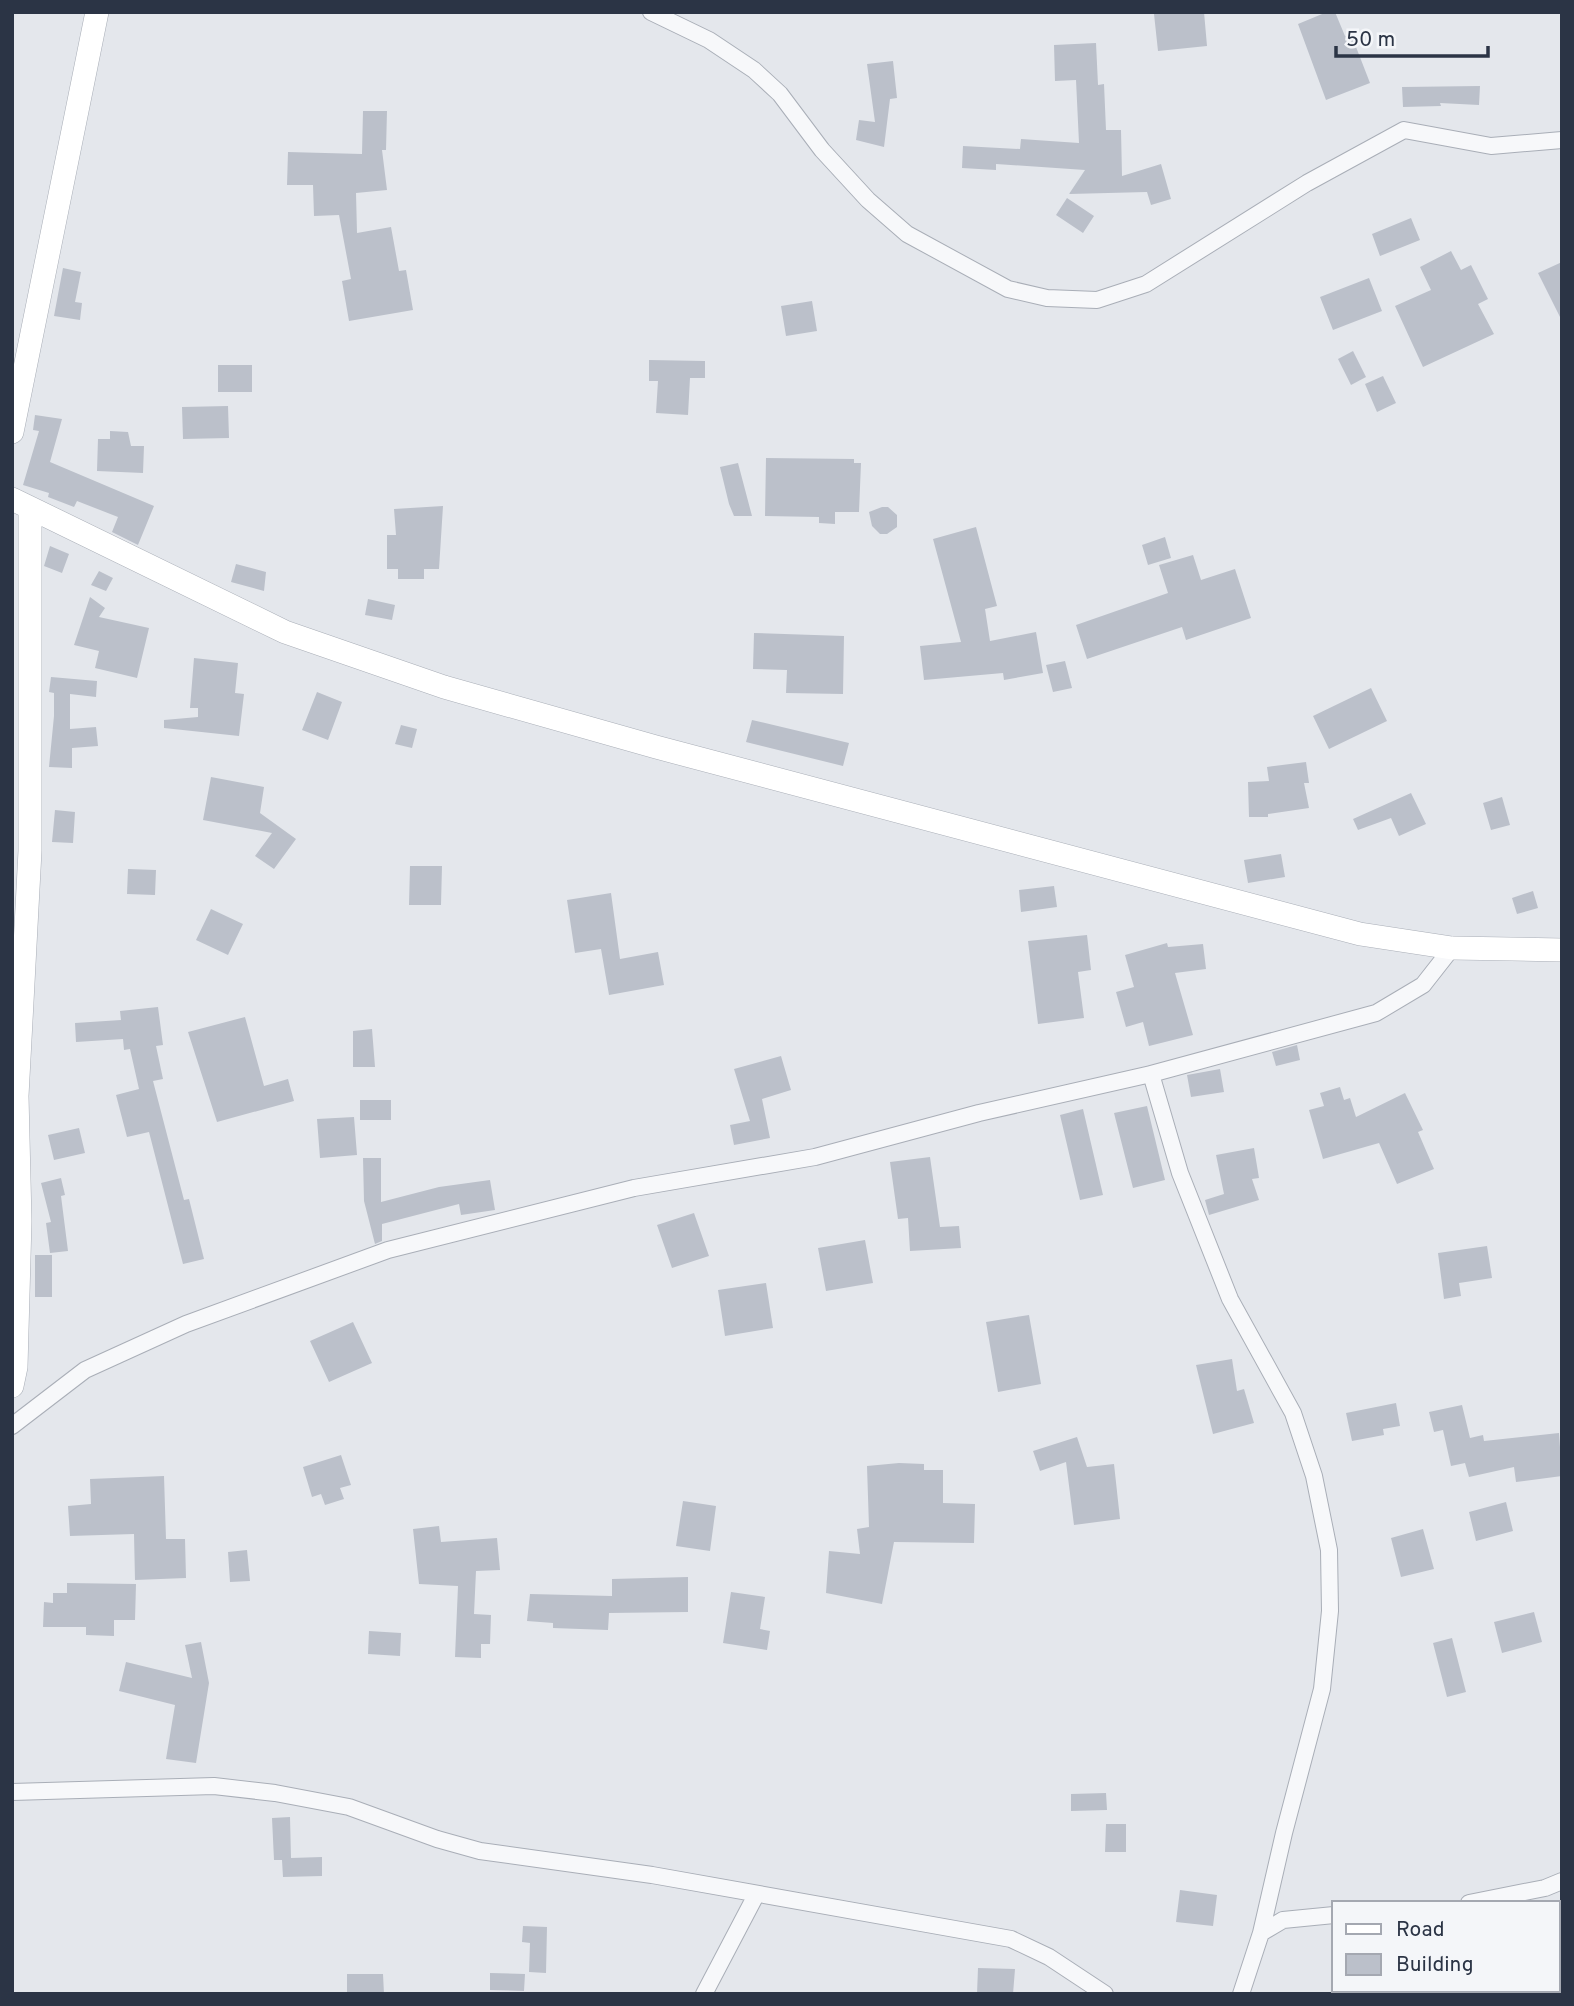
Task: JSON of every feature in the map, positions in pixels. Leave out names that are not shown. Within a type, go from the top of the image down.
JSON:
[{"type":"main road","points":[[12,432],[97,12]]},
{"type":"main road","points":[[12,1386],[16,1367],[20,1221],[17,1096],[30,851],[21,503],[152,570],[285,632],[444,687],[656,747],[1360,934],[1452,948],[1562,950]]},
{"type":"street","points":[[651,12],[709,40],[754,70],[780,94],[822,150],[868,200],[907,234],[1008,289],[1046,298],[1097,300],[1146,284],[1307,183],[1404,130],[1491,146],[1562,141]]},
{"type":"street","points":[[12,1426],[85,1370],[186,1324],[388,1250],[634,1188],[815,1157],[979,1113],[1151,1074],[1376,1013],[1423,985],[1452,948]]},
{"type":"street","points":[[1151,1074],[1180,1173],[1230,1299],[1293,1413],[1314,1476],[1329,1550],[1330,1611],[1322,1689],[1261,1933],[1241,1994]]},
{"type":"street","points":[[12,1792],[214,1786],[275,1793],[349,1807],[437,1839],[480,1851],[652,1875],[1011,1940],[1049,1957],[1105,1994]]},
{"type":"street","points":[[1479,1901],[1545,1888],[1562,1881]]},
{"type":"street","points":[[704,1994],[756,1895]]},
{"type":"street","points":[[1261,1933],[1283,1920],[1332,1915]]},
{"type":"building","points":[[1204,12],[1207,46],[1158,51],[1154,14]]},
{"type":"building","points":[[1327,12],[1335,12],[1345,36],[1351,34],[1370,83],[1326,100],[1298,24]]},
{"type":"building","points":[[1096,43],[1098,85],[1104,84],[1106,130],[1121,130],[1122,176],[1161,164],[1171,199],[1151,205],[1147,192],[1069,194],[1085,170],[996,164],[996,170],[962,168],[963,146],[1020,149],[1021,139],[1079,143],[1076,80],[1055,81],[1054,45]]},
{"type":"building","points":[[893,61],[897,98],[890,99],[884,147],[856,140],[859,120],[875,122],[867,64]]},
{"type":"building","points":[[1480,86],[1479,105],[1440,103],[1441,106],[1403,107],[1402,87]]},
{"type":"building","points":[[363,111],[387,111],[386,150],[382,150],[387,190],[356,193],[357,233],[391,227],[399,271],[406,270],[413,310],[349,321],[342,281],[351,279],[339,215],[314,216],[313,185],[287,185],[288,152],[362,154]]},
{"type":"building","points":[[1067,198],[1094,216],[1083,233],[1056,215]]},
{"type":"building","points":[[1411,218],[1420,240],[1380,256],[1372,234]]},
{"type":"building","points":[[1451,251],[1461,270],[1471,265],[1488,299],[1478,304],[1494,334],[1423,367],[1395,306],[1431,290],[1420,267]]},
{"type":"building","points":[[1562,262],[1562,321],[1538,273]]},
{"type":"building","points":[[63,268],[81,272],[75,302],[82,303],[80,320],[54,316]]},
{"type":"building","points":[[1369,278],[1382,311],[1333,330],[1320,297]]},
{"type":"building","points":[[812,301],[817,331],[786,336],[781,306]]},
{"type":"building","points":[[1353,351],[1366,377],[1351,385],[1338,359]]},
{"type":"building","points":[[649,360],[705,361],[705,378],[690,378],[688,415],[656,413],[658,381],[649,381]]},
{"type":"building","points":[[218,365],[252,365],[252,392],[218,392]]},
{"type":"building","points":[[1383,376],[1396,403],[1377,412],[1365,384]]},
{"type":"building","points":[[228,406],[229,438],[183,439],[182,407]]},
{"type":"building","points":[[35,415],[62,419],[50,462],[154,506],[138,545],[112,532],[118,517],[77,501],[74,507],[48,497],[49,493],[23,485],[39,431],[33,430]]},
{"type":"building","points":[[110,431],[128,432],[131,446],[144,446],[143,473],[97,471],[98,439],[110,439]]},
{"type":"building","points":[[766,458],[854,459],[854,463],[861,463],[859,512],[835,512],[835,524],[819,523],[819,517],[765,516]]},
{"type":"building","points":[[738,463],[752,516],[734,516],[729,504],[720,467]]},
{"type":"building","points":[[443,506],[439,569],[424,569],[424,579],[398,579],[398,569],[387,569],[387,535],[396,535],[394,509]]},
{"type":"building","points":[[888,507],[897,515],[897,527],[887,534],[880,534],[872,526],[869,512]]},
{"type":"building","points":[[976,527],[997,606],[985,609],[990,641],[1036,632],[1043,673],[1004,680],[1003,673],[924,680],[920,646],[961,642],[933,539]]},
{"type":"building","points":[[1165,537],[1171,558],[1148,565],[1142,545]]},
{"type":"building","points":[[50,546],[69,554],[62,573],[44,566]]},
{"type":"building","points":[[1193,555],[1201,580],[1235,569],[1251,618],[1186,640],[1182,627],[1087,659],[1076,625],[1168,593],[1159,565]]},
{"type":"building","points":[[236,564],[266,572],[264,591],[231,582]]},
{"type":"building","points":[[99,571],[113,578],[106,591],[91,585]]},
{"type":"building","points":[[90,597],[105,608],[99,617],[149,628],[137,678],[95,668],[99,651],[74,645]]},
{"type":"building","points":[[368,599],[395,605],[392,620],[365,615]]},
{"type":"building","points":[[754,633],[844,636],[843,694],[786,693],[787,670],[753,669]]},
{"type":"building","points":[[194,658],[238,663],[235,693],[244,694],[239,736],[164,728],[164,720],[198,717],[198,708],[190,708]]},
{"type":"building","points":[[1065,661],[1072,688],[1053,692],[1046,665]]},
{"type":"building","points":[[51,677],[97,681],[96,697],[70,694],[70,729],[96,727],[98,746],[72,748],[72,768],[49,767],[54,716],[54,693],[49,692]]},
{"type":"building","points":[[1371,688],[1387,721],[1329,749],[1313,716]]},
{"type":"building","points":[[317,692],[342,702],[328,740],[302,730]]},
{"type":"building","points":[[752,720],[849,743],[843,766],[746,742]]},
{"type":"building","points":[[401,725],[417,729],[412,748],[395,744]]},
{"type":"building","points":[[1306,762],[1309,783],[1304,783],[1309,808],[1268,814],[1268,817],[1249,817],[1248,782],[1269,781],[1267,767]]},
{"type":"building","points":[[211,777],[264,787],[260,813],[296,839],[274,869],[255,856],[272,833],[203,820]]},
{"type":"building","points":[[1411,793],[1426,824],[1399,836],[1391,818],[1358,830],[1353,819]]},
{"type":"building","points":[[1502,797],[1510,825],[1491,830],[1483,803]]},
{"type":"building","points":[[55,810],[75,812],[73,843],[52,842]]},
{"type":"building","points":[[1281,854],[1285,877],[1248,883],[1244,860]]},
{"type":"building","points":[[410,866],[442,866],[441,905],[409,905]]},
{"type":"building","points":[[128,869],[156,870],[155,895],[127,894]]},
{"type":"building","points":[[1054,886],[1057,907],[1021,912],[1019,890]]},
{"type":"building","points":[[1533,891],[1538,908],[1517,914],[1512,898]]},
{"type":"building","points":[[611,893],[620,959],[658,952],[664,985],[609,995],[601,949],[575,953],[567,900]]},
{"type":"building","points":[[211,909],[243,924],[228,955],[196,940]]},
{"type":"building","points":[[1087,935],[1091,970],[1078,972],[1084,1018],[1038,1024],[1028,941]]},
{"type":"building","points":[[1167,943],[1168,947],[1203,944],[1206,969],[1175,973],[1193,1035],[1149,1046],[1143,1022],[1126,1027],[1116,992],[1134,987],[1125,955]]},
{"type":"building","points":[[158,1007],[163,1045],[156,1046],[163,1079],[153,1081],[184,1200],[189,1199],[204,1259],[183,1264],[149,1132],[127,1137],[116,1095],[139,1089],[130,1049],[124,1050],[123,1039],[76,1042],[75,1023],[121,1020],[120,1011]]},
{"type":"building","points":[[245,1017],[264,1086],[288,1079],[294,1101],[217,1122],[188,1032]]},
{"type":"building","points":[[372,1029],[375,1067],[353,1067],[353,1031]]},
{"type":"building","points":[[1297,1045],[1300,1060],[1276,1066],[1272,1052]]},
{"type":"building","points":[[781,1056],[791,1090],[762,1099],[770,1138],[734,1145],[730,1125],[750,1121],[734,1069]]},
{"type":"building","points":[[1220,1069],[1224,1092],[1191,1097],[1187,1075]]},
{"type":"building","points":[[1340,1087],[1344,1100],[1350,1098],[1356,1117],[1405,1093],[1423,1130],[1418,1132],[1434,1169],[1397,1184],[1379,1143],[1323,1159],[1309,1110],[1324,1106],[1320,1093]]},
{"type":"building","points":[[360,1100],[391,1100],[391,1120],[360,1120]]},
{"type":"building","points":[[1147,1106],[1165,1180],[1133,1188],[1114,1113]]},
{"type":"building","points":[[1083,1109],[1103,1195],[1080,1200],[1060,1115]]},
{"type":"building","points":[[354,1117],[357,1155],[320,1158],[317,1119]]},
{"type":"building","points":[[79,1128],[85,1153],[54,1160],[48,1135]]},
{"type":"building","points":[[1254,1148],[1259,1178],[1252,1179],[1259,1200],[1209,1215],[1205,1200],[1224,1194],[1216,1155]]},
{"type":"building","points":[[930,1157],[940,1227],[959,1226],[961,1248],[910,1251],[908,1218],[898,1219],[890,1162]]},
{"type":"building","points":[[363,1158],[381,1158],[381,1202],[439,1187],[490,1180],[495,1210],[461,1215],[459,1204],[382,1224],[382,1241],[375,1244],[364,1201]]},
{"type":"building","points":[[61,1178],[65,1195],[61,1196],[68,1251],[50,1253],[46,1223],[51,1222],[41,1183]]},
{"type":"building","points":[[694,1213],[709,1256],[672,1268],[657,1225]]},
{"type":"building","points":[[865,1240],[873,1283],[826,1291],[818,1248]]},
{"type":"building","points":[[1487,1246],[1492,1278],[1459,1283],[1461,1296],[1444,1299],[1438,1253]]},
{"type":"building","points":[[35,1255],[52,1255],[52,1297],[35,1297]]},
{"type":"building","points":[[766,1283],[773,1328],[725,1336],[718,1290]]},
{"type":"building","points":[[1029,1315],[1041,1384],[998,1392],[986,1322]]},
{"type":"building","points":[[353,1322],[372,1363],[329,1382],[310,1341]]},
{"type":"building","points":[[1232,1359],[1237,1391],[1244,1389],[1254,1423],[1213,1434],[1196,1365]]},
{"type":"building","points":[[1396,1403],[1400,1426],[1383,1429],[1384,1435],[1352,1441],[1346,1413]]},
{"type":"building","points":[[1462,1405],[1470,1438],[1483,1435],[1484,1441],[1559,1433],[1562,1476],[1516,1482],[1514,1467],[1469,1477],[1465,1463],[1451,1466],[1443,1430],[1434,1432],[1429,1412]]},
{"type":"building","points":[[1077,1437],[1087,1467],[1114,1464],[1120,1519],[1074,1525],[1066,1462],[1040,1471],[1033,1451]]},
{"type":"building","points":[[341,1455],[351,1485],[340,1488],[344,1499],[325,1505],[321,1494],[312,1497],[303,1467]]},
{"type":"building","points":[[924,1464],[924,1470],[943,1470],[943,1503],[975,1504],[974,1543],[894,1542],[882,1604],[826,1593],[829,1551],[860,1554],[857,1529],[869,1527],[867,1466]]},
{"type":"building","points":[[164,1476],[166,1539],[185,1539],[186,1578],[135,1580],[134,1534],[70,1536],[68,1506],[91,1504],[90,1479]]},
{"type":"building","points":[[683,1501],[716,1506],[710,1551],[676,1546]]},
{"type":"building","points":[[1506,1502],[1513,1531],[1476,1541],[1469,1512]]},
{"type":"building","points":[[439,1526],[441,1542],[497,1538],[500,1570],[476,1571],[474,1614],[491,1615],[490,1644],[481,1644],[481,1658],[455,1657],[458,1586],[419,1584],[413,1529]]},
{"type":"building","points":[[1423,1529],[1434,1569],[1401,1577],[1391,1538]]},
{"type":"building","points":[[247,1550],[250,1581],[230,1582],[228,1552]]},
{"type":"building","points":[[688,1577],[688,1612],[609,1613],[608,1630],[553,1628],[553,1623],[527,1621],[530,1594],[612,1596],[612,1579]]},
{"type":"building","points":[[67,1583],[136,1584],[135,1620],[114,1620],[114,1636],[86,1635],[86,1627],[43,1627],[44,1602],[53,1603],[53,1593],[67,1593]]},
{"type":"building","points":[[731,1592],[765,1597],[760,1629],[770,1631],[767,1650],[723,1643]]},
{"type":"building","points":[[1534,1612],[1542,1642],[1502,1653],[1494,1622]]},
{"type":"building","points":[[369,1631],[401,1633],[400,1656],[368,1654]]},
{"type":"building","points":[[1452,1638],[1466,1692],[1447,1697],[1433,1643]]},
{"type":"building","points":[[201,1642],[209,1683],[196,1763],[166,1759],[175,1705],[119,1691],[126,1662],[192,1678],[185,1645]]},
{"type":"building","points":[[1106,1793],[1107,1810],[1071,1811],[1071,1794]]},
{"type":"building","points":[[290,1817],[291,1858],[322,1857],[322,1876],[283,1877],[282,1860],[274,1860],[272,1818]]},
{"type":"building","points":[[1106,1824],[1126,1824],[1126,1852],[1105,1852]]},
{"type":"building","points":[[1180,1890],[1217,1895],[1213,1926],[1176,1922]]},
{"type":"building","points":[[523,1926],[547,1927],[546,1973],[529,1972],[530,1943],[522,1942]]},
{"type":"building","points":[[978,1968],[1015,1969],[1013,1994],[977,1994]]},
{"type":"building","points":[[490,1973],[525,1974],[524,1991],[490,1990]]},
{"type":"building","points":[[347,1974],[383,1974],[384,1994],[347,1994]]}]
